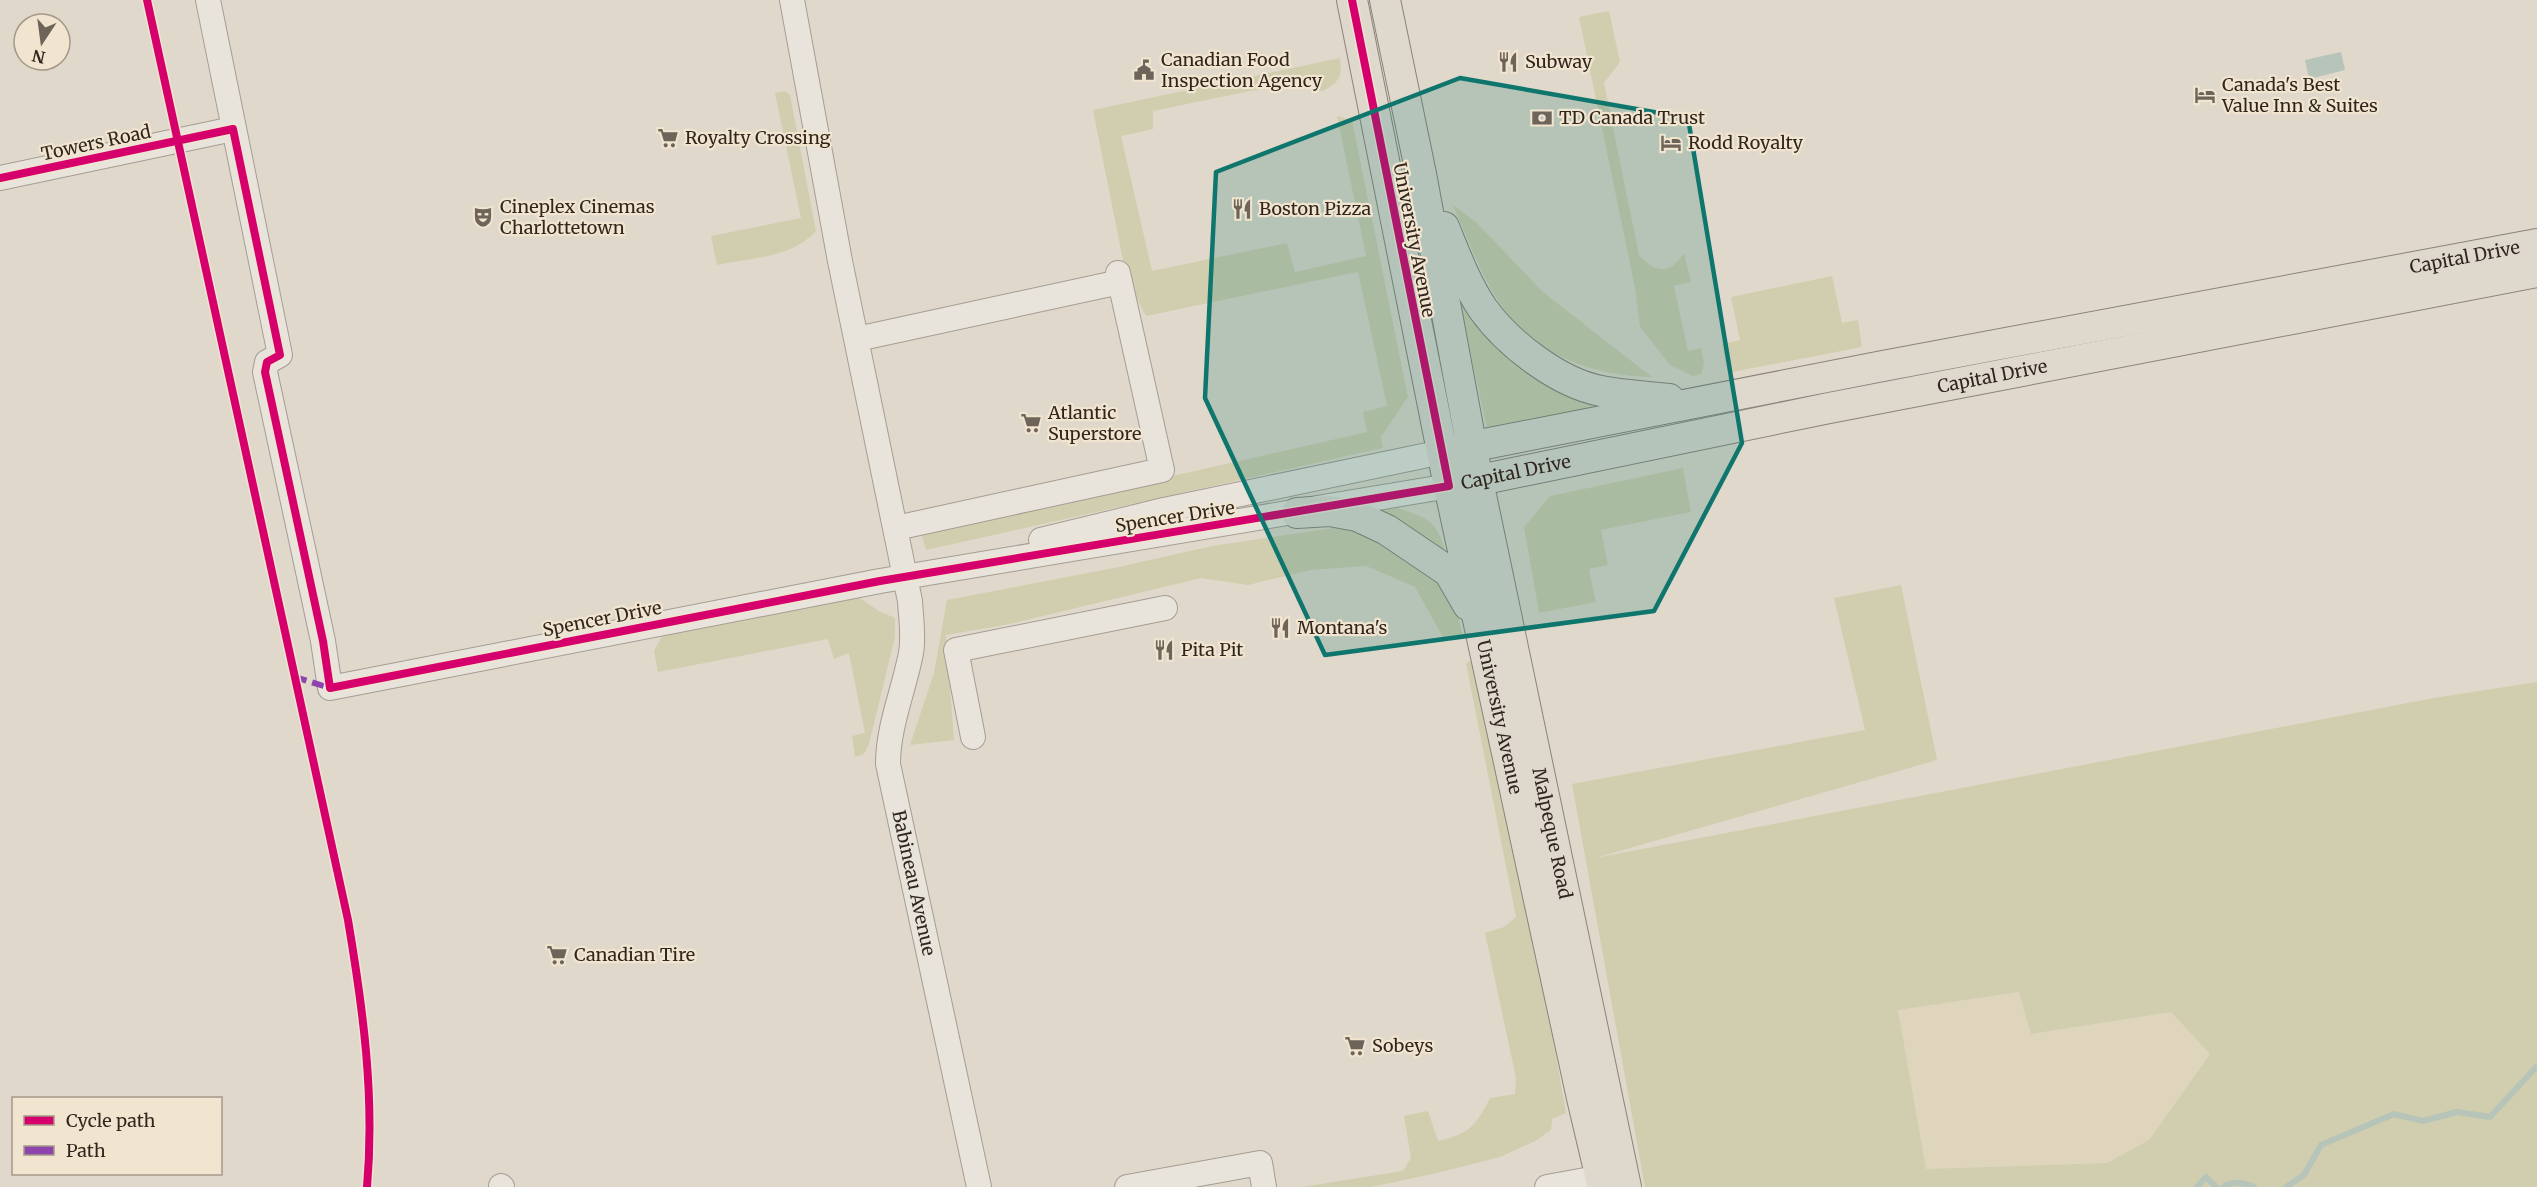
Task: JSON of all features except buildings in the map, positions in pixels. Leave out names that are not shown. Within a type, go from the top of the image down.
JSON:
[{"type":"main road","name":"University Avenue","points":[[1352,0],[1442,453],[1582,1098],[1613,1181]]},
{"type":"main road","name":"University Avenue","points":[[1385,0],[1422,174],[1479,481]]},
{"type":"main road","points":[[1422,174],[1463,273],[1483,309],[1510,339],[1549,369],[1580,385],[1600,391],[1696,403]]},
{"type":"main road","name":"Capital Drive","points":[[1472,447],[2537,244]]},
{"type":"main road","name":"Capital Drive","points":[[1449,486],[1829,408],[2537,272]]},
{"type":"main road","name":"Spencer Drive","points":[[1442,453],[1472,447]]},
{"type":"main road","name":"Malpeque Road","points":[[1479,481],[1613,1181]]},
{"type":"main road","points":[[1297,513],[1330,511],[1357,516],[1388,530],[1449,572],[1463,594],[1474,619],[1494,688]]},
{"type":"street","points":[[208,0],[233,129]]},
{"type":"street","name":"Babineau Avenue","points":[[792,0],[840,261],[906,577],[914,634],[896,710],[888,764],[979,1187]]},
{"type":"street","name":"Towers Road","points":[[0,178],[233,129]]},
{"type":"street","name":"Spencer Drive","points":[[233,129],[280,355],[267,362],[264,372],[323,641],[330,688],[880,581],[1449,486]]},
{"type":"street","points":[[857,339],[1119,278],[1162,470],[896,528]]},
{"type":"street","name":"Spencer Drive","points":[[932,572],[1042,540],[1164,510],[1442,453]]},
{"type":"street","points":[[973,737],[956,650],[1165,608]]},
{"type":"street","points":[[1126,1187],[1260,1163],[1264,1187]]},
{"type":"street","points":[[1547,1187],[1613,1181]]},
{"type":"highlighted area","points":[[1460,78],[1688,118],[1742,443],[1654,611],[1325,655],[1205,398],[1216,172]]},
{"type":"shaded area","points":[[1609,11],[1620,62],[1604,83],[1639,255],[1651,265],[1662,269],[1673,265],[1684,253],[1691,282],[1674,286],[1688,351],[1701,348],[1704,362],[1702,374],[1693,376],[1670,365],[1640,327],[1635,288],[1579,17]]},
{"type":"shaded area","points":[[2341,52],[2345,70],[2309,79],[2305,60]]},
{"type":"shaded area","points":[[1340,58],[1339,78],[1323,91],[1315,90],[1309,79],[1153,111],[1153,129],[1121,136],[1152,271],[1287,243],[1295,272],[1366,256],[1337,116],[1352,120],[1408,397],[1381,437],[1383,448],[926,550],[921,533],[1367,432],[1363,412],[1387,406],[1358,272],[1146,316],[1127,280],[1093,110]]},
{"type":"shaded area","points":[[785,91],[790,95],[816,231],[795,247],[783,252],[717,265],[711,236],[801,218],[775,93]]},
{"type":"shaded area","points":[[1452,204],[1477,223],[1543,292],[1652,377],[1609,373],[1589,367],[1550,351],[1533,339],[1517,325],[1495,296]]},
{"type":"shaded area","points":[[1832,276],[1842,323],[1858,320],[1862,347],[1732,372],[1726,364],[1722,344],[1740,340],[1731,297]]},
{"type":"shaded area","points":[[1458,296],[1476,325],[1501,352],[1516,364],[1546,385],[1561,392],[1609,407],[1487,429]]},
{"type":"shaded area","points":[[1683,468],[1691,512],[1601,530],[1608,565],[1589,569],[1596,602],[1539,613],[1524,527],[1550,496]]},
{"type":"shaded area","points":[[1392,506],[1420,516],[1433,525],[1446,554],[1358,511]]},
{"type":"shaded area","points":[[1333,528],[1353,529],[1423,565],[1454,598],[1463,637],[1445,641],[1415,587],[1366,566],[1311,570],[1248,585],[1201,578],[1010,624],[946,635],[954,740],[910,745],[934,673],[947,600],[1119,567],[1212,546]]},
{"type":"shaded area","points":[[1901,585],[1937,760],[1595,858],[2434,698],[2537,682],[2537,1187],[1645,1187],[1572,784],[1865,730],[1834,598]],"holes":[[[2019,992],[2031,1034],[2171,1012],[2210,1054],[2149,1140],[2107,1163],[1926,1169],[1898,1010]]]},
{"type":"shaded area","points":[[858,597],[879,611],[895,618],[895,637],[869,744],[864,754],[855,757],[852,736],[865,733],[849,653],[834,659],[828,639],[658,672],[654,651],[662,636]]},
{"type":"shaded area","points":[[1471,661],[1543,980],[1566,1113],[1552,1119],[1551,1130],[1535,1141],[1500,1157],[1371,1187],[1302,1187],[1403,1171],[1411,1158],[1404,1116],[1428,1111],[1438,1141],[1464,1132],[1476,1122],[1490,1098],[1515,1094],[1516,1078],[1485,933],[1504,927],[1516,917],[1466,663]]},
{"type":"shaded area","points":[[2020,992],[2031,1034],[2171,1012],[2210,1054],[2149,1140],[2107,1163],[1926,1169],[1898,1010]]},
{"type":"waterway","points":[[2286,1187],[2304,1175],[2321,1145],[2394,1114],[2423,1121],[2457,1112],[2490,1117],[2537,1066]]},
{"type":"waterway","points":[[2197,1187],[2206,1177],[2216,1187]]},
{"type":"waterway","points":[[2223,1187],[2234,1183],[2254,1187]]},
{"type":"marked path","points":[[295,677],[330,688]]},
{"type":"cycle path","points":[[147,0],[348,920],[366,1053],[370,1119],[367,1187]]},
{"type":"cycle path","points":[[0,178],[233,129],[280,355],[267,362],[265,372],[323,641],[330,688],[880,581],[1449,486],[1352,0]]},
{"type":"place","name":"Subway","points":[[1508,62]]},
{"type":"place","name":"Canadian Food Inspection Agency","points":[[1144,70]]},
{"type":"place","name":"Canada's Best Value Inn & Suites","points":[[2205,95]]},
{"type":"place","name":"TD Canada Trust","points":[[1542,118]]},
{"type":"place","name":"Royalty Crossing","points":[[668,138]]},
{"type":"place","name":"Rodd Royalty","points":[[1671,143]]},
{"type":"place","name":"Boston Pizza","points":[[1242,209]]},
{"type":"place","name":"Cineplex Cinemas Charlottetown","points":[[483,217]]},
{"type":"place","name":"Atlantic Superstore","points":[[1031,423]]},
{"type":"place","name":"Montana's","points":[[1280,628]]},
{"type":"place","name":"Pita Pit","points":[[1164,650]]},
{"type":"place","name":"Canadian Tire","points":[[557,955]]},
{"type":"place","name":"Sobeys","points":[[1355,1046]]}]
